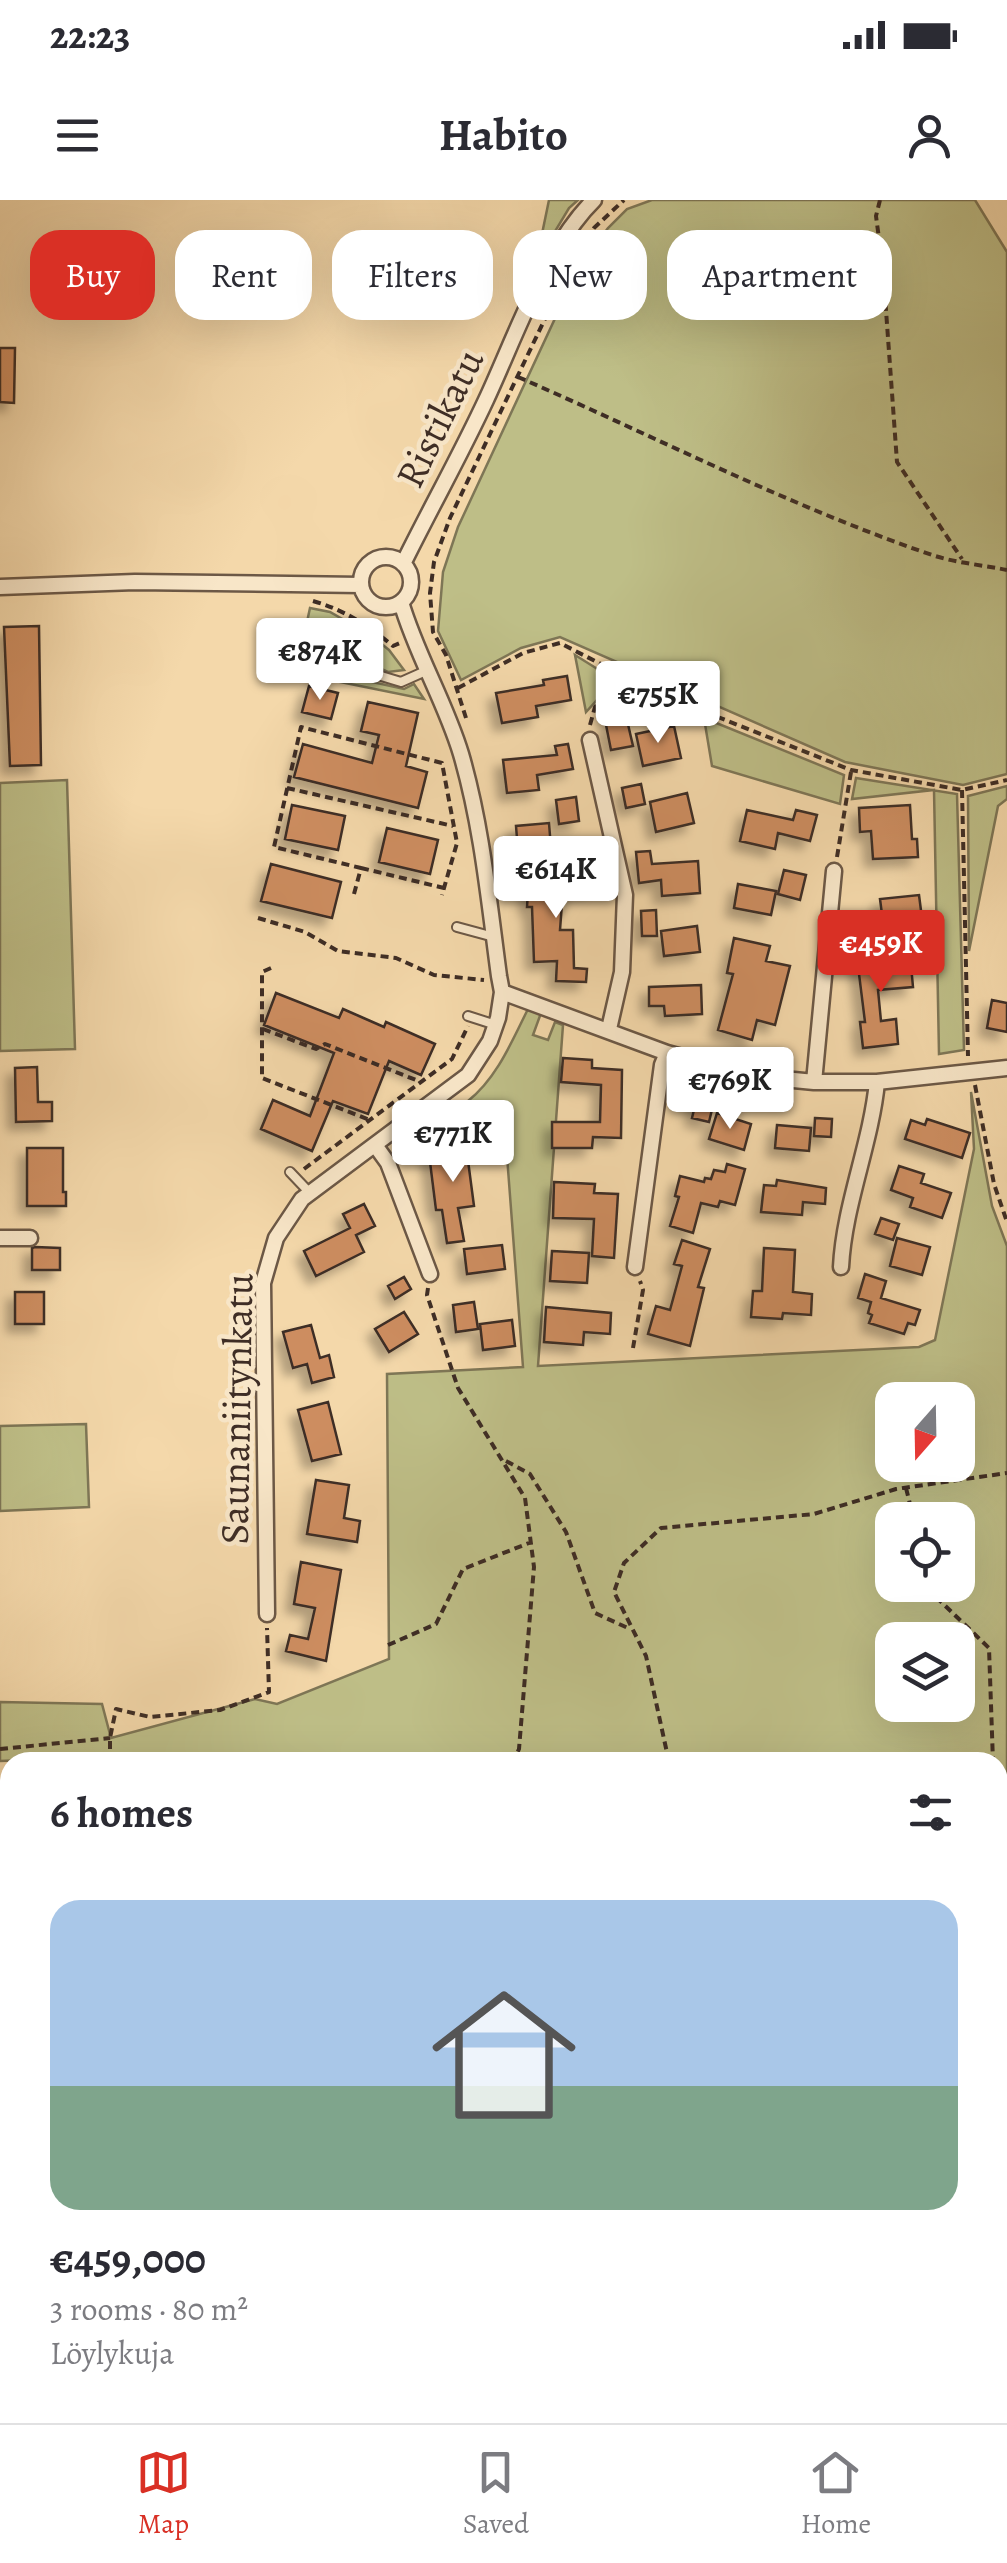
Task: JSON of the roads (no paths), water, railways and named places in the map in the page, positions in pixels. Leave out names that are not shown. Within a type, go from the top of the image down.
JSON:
[{"type":"street","name":"Ristikatu","points":[[403,564],[455,466],[554,255],[577,216],[594,200]]},
{"type":"street","points":[[392,558],[403,564],[410,586],[400,602],[381,606],[373,603],[361,584],[364,570],[375,560],[392,558]]},
{"type":"street","points":[[0,587],[135,582],[361,584]]},
{"type":"street","name":"Saunaniitynkatu","points":[[267,1614],[263,1283],[276,1238],[310,1193],[468,1076],[496,1025],[500,984],[494,937],[479,836],[461,754],[411,638],[400,602]]},
{"type":"street","points":[[590,740],[625,894],[622,972],[609,1029]]},
{"type":"street","points":[[814,1082],[834,871]]},
{"type":"street","points":[[500,984],[667,1052],[754,1076],[814,1082],[877,1082],[970,1064],[1007,1068]]},
{"type":"street","points":[[635,1267],[662,1065],[667,1052]]},
{"type":"street","points":[[841,1267],[842,1244],[874,1113],[877,1082]]},
{"type":"street","points":[[375,1144],[388,1163],[430,1274]]},
{"type":"street","points":[[0,1238],[30,1238]]},
{"type":"lane","points":[[348,666],[400,682],[428,670]]},
{"type":"lane","points":[[457,926],[494,937]]},
{"type":"lane","points":[[470,1017],[496,1025]]},
{"type":"lane","points":[[292,1174],[310,1193]]}]
